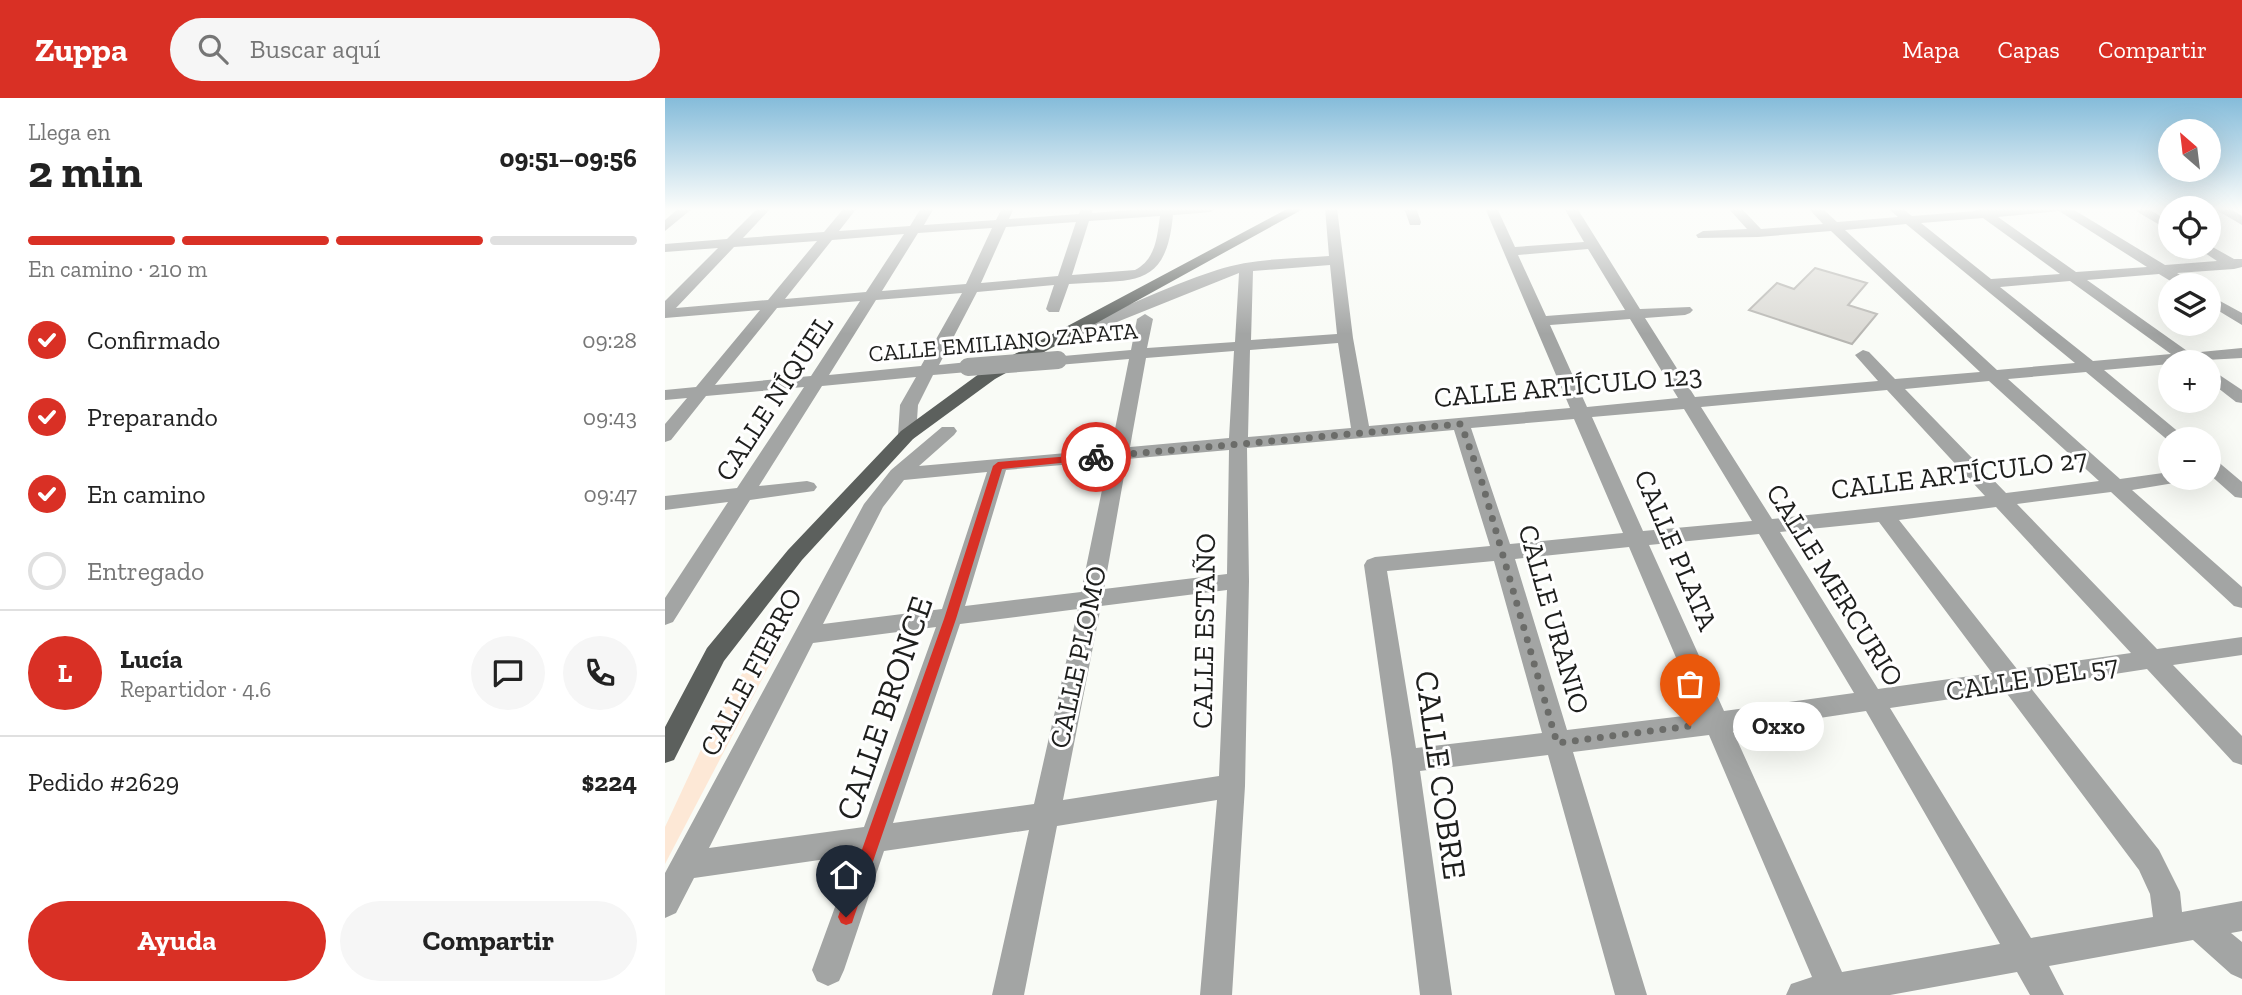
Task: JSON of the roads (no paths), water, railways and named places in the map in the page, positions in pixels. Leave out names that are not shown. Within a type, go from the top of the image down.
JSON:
[{"type":"main road","points":[[665,752],[715,655],[795,555],[907,435],[964,391],[1056,338],[1225,250]]},
{"type":"street","points":[[665,311],[725,250]]},
{"type":"street","points":[[665,436],[817,250]]},
{"type":"street","name":"CALLE NÍQUEL","points":[[665,615],[902,250]]},
{"type":"street","points":[[907,435],[909,405],[971,289],[988,250]]},
{"type":"street","points":[[1054,309],[1073,250]]},
{"type":"street","points":[[665,311],[1138,274],[1152,268],[1158,260],[1160,250]]},
{"type":"street","points":[[1336,250],[1345,338],[1361,433]]},
{"type":"street","points":[[1510,251],[1526,250]]},
{"type":"street","name":"CALLE MERCURIO","points":[[1595,250],[1763,527],[1872,700],[2048,995]]},
{"type":"street","points":[[1859,250],[2242,600]]},
{"type":"street","points":[[1945,250],[2163,427]]},
{"type":"street","points":[[2036,250],[2176,350]]},
{"type":"street","points":[[2130,250],[2169,273]]},
{"type":"street","name":"CALLE PLATA","points":[[1510,251],[1834,992]]},
{"type":"street","points":[[2221,257],[2239,266]]},
{"type":"street","points":[[1056,338],[1121,315],[1198,281],[1246,267],[1337,260]]},
{"type":"street","points":[[1987,284],[2239,266]]},
{"type":"street","name":"CALLE ESTAÑO","points":[[1216,995],[1232,786],[1238,581],[1238,445],[1246,267]]},
{"type":"street","points":[[2221,307],[2242,320]]},
{"type":"street","points":[[1542,321],[1685,310]]},
{"type":"street","name":"CALLE PLOMO","points":[[1008,995],[1091,599],[1145,319]]},
{"type":"street","name":"CALLE EMILIANO ZAPATA","points":[[665,395],[968,367],[1345,338]]},
{"type":"street","name":"CALLE ARTÍCULO 123","points":[[2221,356],[2242,353]]},
{"type":"street","points":[[1863,355],[2242,754]]},
{"type":"street","name":"CALLE ARTÍCULO 123","points":[[898,474],[2158,362]]},
{"type":"street","points":[[2221,382],[2242,397]]},
{"type":"street","name":"CALLE URANIO","points":[[1461,424],[1503,553],[1631,995]]},
{"type":"street","name":"CALLE FIERRO","points":[[665,903],[868,515],[898,474],[948,431]]},
{"type":"street","name":"CALLE BRONCE","points":[[828,970],[950,619],[998,466]]},
{"type":"street","points":[[2221,470],[2242,470]]},
{"type":"street","points":[[2221,477],[2242,492]]},
{"type":"street","name":"CALLE ARTÍCULO 27","points":[[1375,565],[1884,515],[2158,480]]},
{"type":"street","points":[[665,503],[807,487]]},
{"type":"street","points":[[1884,515],[2149,860],[2184,927],[2242,963]]},
{"type":"street","name":"CALLE COBRE","points":[[1375,565],[1405,761],[1436,995]]},
{"type":"street","points":[[804,635],[950,619],[1238,581]]},
{"type":"street","name":"CALLE DEL 57","points":[[1405,761],[1717,723],[2242,646]]},
{"type":"street","points":[[685,865],[1046,815],[1232,786]]},
{"type":"street","points":[[1802,995],[1834,992],[2024,954],[2242,916]]},
{"type":"place","name":"Oxxo","points":[[1690,726]]}]
